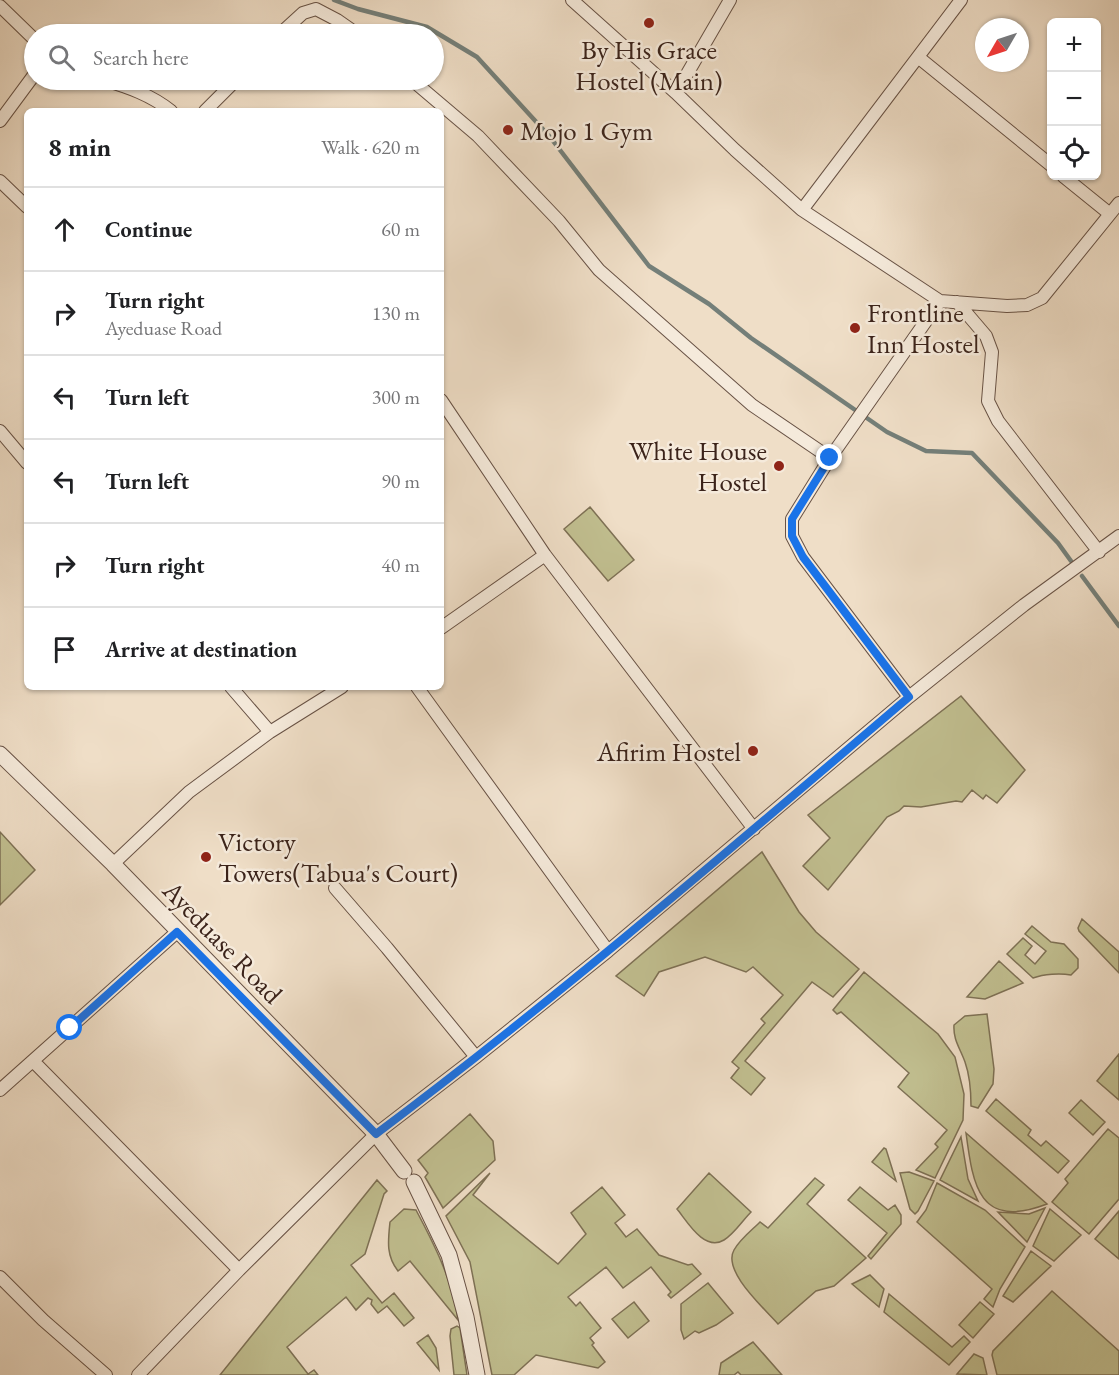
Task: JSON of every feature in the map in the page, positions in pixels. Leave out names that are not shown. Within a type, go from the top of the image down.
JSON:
[{"type":"street","points":[[572,0],[802,210],[940,301],[1007,306],[1027,305],[1042,298],[1119,202]]},
{"type":"street","points":[[676,93],[730,0]]},
{"type":"street","points":[[802,210],[961,0]]},
{"type":"street","points":[[0,6],[24,29]]},
{"type":"street","points":[[291,24],[303,13],[316,9],[343,24]]},
{"type":"street","points":[[918,57],[1047,162]]},
{"type":"street","points":[[0,121],[24,89]]},
{"type":"street","points":[[136,90],[167,108]]},
{"type":"street","points":[[209,108],[226,90]]},
{"type":"street","points":[[424,90],[478,136],[560,221],[599,270],[752,405],[830,458]]},
{"type":"street","points":[[1068,180],[1110,214]]},
{"type":"street","points":[[0,181],[24,204]]},
{"type":"street","points":[[909,697],[803,557],[792,536],[792,519],[830,458],[940,301]]},
{"type":"street","points":[[957,302],[986,336],[992,352],[988,401],[998,421],[1099,552]]},
{"type":"street","points":[[444,404],[545,555],[754,829]]},
{"type":"street","points":[[0,431],[24,459]]},
{"type":"street","points":[[138,1375],[238,1270],[376,1134],[608,951],[909,697],[1024,605],[1119,536]]},
{"type":"street","points":[[444,626],[545,555]]},
{"type":"street","points":[[234,690],[270,732]]},
{"type":"street","points":[[112,864],[189,792],[270,732],[337,690]]},
{"type":"street","points":[[419,690],[608,951]]},
{"type":"street","name":"Ayeduase Road","points":[[0,754],[112,864],[376,1134],[409,1177],[449,1255],[466,1317],[477,1375]]},
{"type":"street","points":[[335,888],[476,1057]]},
{"type":"street","points":[[0,1090],[177,932]]},
{"type":"street","points":[[33,1061],[238,1270]]},
{"type":"street","points":[[0,1277],[106,1375]]},
{"type":"shaded area","points":[[590,507],[634,560],[608,581],[564,529]]},
{"type":"shaded area","points":[[961,696],[1025,770],[997,803],[986,795],[983,799],[972,790],[962,802],[921,807],[904,806],[887,817],[828,890],[803,866],[830,838],[808,815]]},
{"type":"shaded area","points":[[0,832],[35,870],[0,905]]},
{"type":"shaded area","points":[[762,852],[799,912],[816,932],[859,969],[833,997],[812,982],[745,1061],[765,1078],[751,1095],[731,1078],[739,1068],[732,1062],[765,1023],[761,1019],[783,995],[753,967],[746,972],[705,957],[659,972],[644,996],[616,976]]},
{"type":"shaded area","points":[[1082,919],[1119,952],[1119,973],[1079,931]]},
{"type":"shaded area","points":[[1032,926],[1051,942],[1064,944],[1078,959],[1078,968],[1071,975],[1052,974],[1033,978],[1007,954],[1023,938],[1032,946],[1025,955],[1035,964],[1046,951],[1025,934]]},
{"type":"shaded area","points":[[999,961],[1023,983],[985,999],[967,997]]},
{"type":"shaded area","points":[[864,972],[938,1034],[955,1057],[964,1094],[963,1120],[935,1178],[916,1170],[938,1147],[935,1144],[947,1130],[898,1087],[909,1073],[841,1012],[837,1014],[833,1010]]},
{"type":"shaded area","points":[[987,1014],[994,1069],[993,1084],[978,1108],[971,1106],[968,1073],[956,1040],[954,1025],[965,1016]]},
{"type":"shaded area","points":[[1119,1054],[1119,1100],[1097,1081]]},
{"type":"shaded area","points":[[996,1099],[1031,1130],[1028,1135],[1041,1146],[1046,1141],[1069,1161],[1058,1173],[986,1111]]},
{"type":"shaded area","points":[[1081,1100],[1105,1122],[1093,1135],[1069,1113]]},
{"type":"shaded area","points":[[470,1114],[493,1141],[495,1160],[443,1208],[425,1177],[428,1173],[418,1160]]},
{"type":"shaded area","points":[[1108,1129],[1119,1138],[1119,1199],[1089,1234],[1052,1202],[1068,1183],[1065,1179]]},
{"type":"shaded area","points":[[966,1133],[1047,1204],[1024,1211],[1007,1211],[993,1207],[977,1186]]},
{"type":"shaded area","points":[[961,1137],[968,1179],[978,1201],[940,1180]]},
{"type":"shaded area","points":[[884,1148],[886,1149],[896,1181],[872,1162]]},
{"type":"shaded area","points":[[909,1172],[934,1181],[915,1214],[910,1209],[900,1173]]},
{"type":"shaded area","points":[[490,1173],[473,1195],[558,1264],[586,1234],[571,1213],[602,1187],[625,1215],[615,1223],[626,1237],[637,1229],[659,1255],[688,1265],[692,1264],[701,1274],[671,1298],[668,1295],[671,1292],[651,1267],[623,1288],[606,1267],[568,1297],[576,1306],[580,1302],[601,1328],[590,1338],[594,1343],[592,1345],[605,1362],[598,1368],[536,1355],[514,1375],[492,1375],[470,1262],[446,1216]]},
{"type":"shaded area","points":[[709,1173],[751,1212],[731,1234],[717,1243],[703,1239],[697,1234],[677,1209]]},
{"type":"shaded area","points":[[815,1178],[824,1185],[807,1204],[866,1258],[834,1286],[816,1291],[778,1324],[739,1278],[732,1259],[734,1250],[760,1222],[768,1228]]},
{"type":"shaded area","points":[[377,1180],[387,1191],[384,1194],[365,1254],[351,1265],[382,1303],[394,1293],[414,1318],[404,1326],[387,1306],[378,1313],[371,1304],[372,1300],[368,1298],[356,1310],[346,1297],[287,1347],[308,1374],[314,1370],[318,1375],[220,1375]]},
{"type":"shaded area","points":[[937,1183],[985,1210],[1025,1247],[1000,1289],[993,1307],[984,1299],[992,1289],[917,1222],[926,1210]]},
{"type":"shaded area","points":[[860,1187],[888,1210],[895,1205],[901,1215],[901,1224],[871,1259],[868,1256],[887,1233],[848,1200]]},
{"type":"shaded area","points":[[1045,1208],[1027,1242],[998,1212],[1029,1214]]},
{"type":"shaded area","points":[[404,1209],[416,1210],[429,1236],[452,1291],[458,1320],[410,1261],[398,1271],[391,1260],[390,1222]]},
{"type":"shaded area","points":[[1050,1209],[1081,1235],[1054,1261],[1033,1246]]},
{"type":"shaded area","points":[[1119,1211],[1119,1259],[1095,1239]]},
{"type":"shaded area","points":[[1031,1251],[1051,1266],[1013,1302],[1003,1296]]},
{"type":"shaded area","points":[[870,1275],[884,1289],[879,1307],[852,1284]]},
{"type":"shaded area","points":[[708,1283],[733,1313],[716,1325],[699,1333],[695,1331],[684,1339],[681,1330],[681,1304]]},
{"type":"shaded area","points":[[1052,1291],[1119,1351],[1119,1375],[997,1375],[993,1351]]},
{"type":"shaded area","points":[[889,1294],[952,1347],[964,1336],[970,1342],[949,1365],[884,1312]]},
{"type":"shaded area","points":[[634,1302],[649,1321],[628,1338],[612,1319]]},
{"type":"shaded area","points":[[980,1302],[994,1314],[973,1338],[959,1325]]},
{"type":"shaded area","points":[[457,1326],[460,1328],[467,1375],[454,1375],[450,1336],[451,1329]]},
{"type":"shaded area","points":[[428,1335],[436,1348],[439,1370],[417,1343]]},
{"type":"shaded area","points":[[753,1342],[782,1375],[741,1375],[738,1372],[734,1375],[719,1375],[721,1363]]},
{"type":"shaded area","points":[[974,1354],[983,1358],[987,1375],[957,1374]]},
{"type":"waterway","points":[[334,0],[358,9],[416,24]]},
{"type":"waterway","points":[[444,37],[477,57],[550,137],[649,266],[709,304],[751,338],[887,432],[926,451],[972,453],[1058,543],[1071,561]]},
{"type":"waterway","points":[[1082,576],[1119,626]]},
{"type":"place","name":"By His Grace Hostel (Main)","points":[[649,23]]},
{"type":"place","name":"Mojo 1 Gym","points":[[508,130]]},
{"type":"place","name":"Frontline Inn Hostel","points":[[855,328]]},
{"type":"place","name":"White House Hostel","points":[[779,466]]},
{"type":"place","name":"Afirim Hostel","points":[[753,751]]},
{"type":"place","name":"Victory Towers(Tabua's Court)","points":[[206,857]]},
{"type":"route","points":[[70,1028],[177,932],[376,1134],[608,951],[909,697],[803,557],[792,536],[792,519],[830,458]]}]
